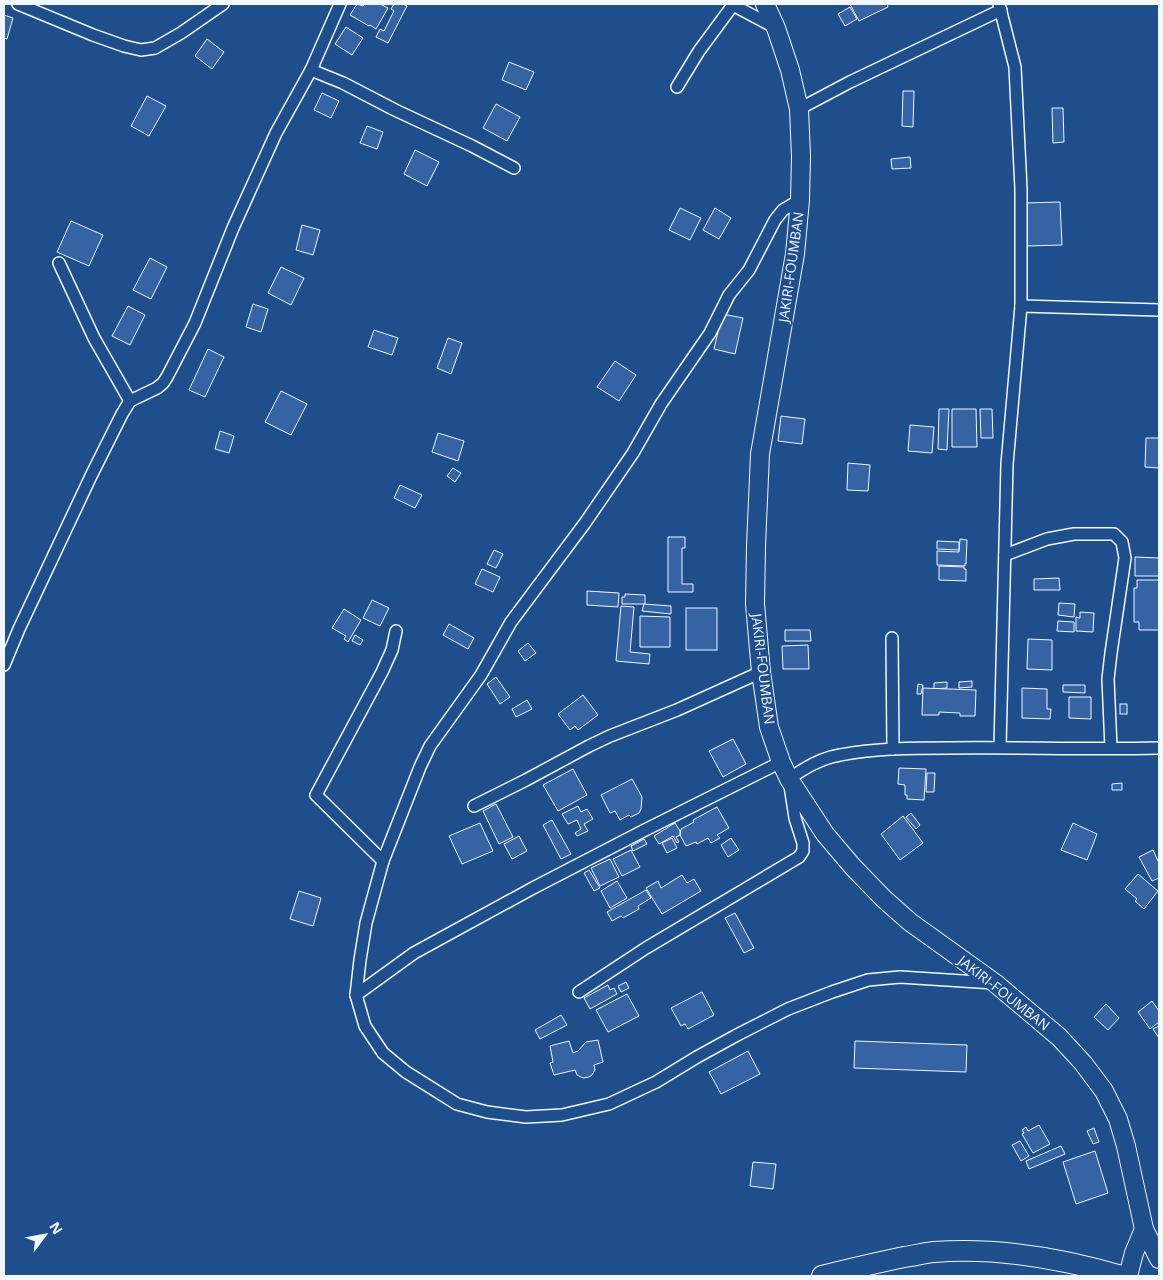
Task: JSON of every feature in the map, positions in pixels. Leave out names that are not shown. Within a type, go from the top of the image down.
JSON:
[{"type":"highway","points":[[822,1276],[932,1252],[979,1250],[1036,1256],[1088,1266],[1122,1276]]},
{"type":"main road","name":"JAKIRI-FOUMBAN","points":[[765,4],[776,28],[790,70],[798,109],[801,156],[800,200],[795,254],[760,454],[755,604],[761,672],[769,726],[789,779],[825,834],[853,867],[884,899],[910,922],[995,983],[1059,1037],[1084,1063],[1104,1092],[1118,1119],[1126,1146],[1144,1229],[1159,1259]]},
{"type":"main road","points":[[1128,1276],[1134,1253],[1144,1229]]},
{"type":"street","points":[[18,4],[93,35],[142,50],[155,48],[181,33],[223,4]]},
{"type":"street","points":[[4,665],[19,629],[122,414],[130,401],[163,384],[195,324],[233,228],[276,133],[311,70],[340,4]]},
{"type":"street","points":[[677,87],[699,51],[732,4],[776,28]]},
{"type":"street","points":[[798,109],[1000,7],[1014,67],[1021,188],[1021,306],[1007,464],[1000,747]]},
{"type":"street","points":[[311,70],[343,83],[514,168]]},
{"type":"street","points":[[800,200],[784,210],[775,220],[749,270],[729,296],[710,333],[661,404],[633,453],[585,523],[511,622],[481,675],[430,746],[383,861],[366,923],[356,995],[365,1026],[383,1053],[406,1072],[457,1104],[487,1112],[526,1117],[562,1115],[609,1104],[656,1082],[705,1052],[788,1009],[868,980],[900,977],[995,983]]},
{"type":"street","points":[[58,263],[94,338],[130,401]]},
{"type":"street","points":[[1021,306],[1159,310]]},
{"type":"street","points":[[1004,556],[1047,538],[1074,534],[1114,534],[1122,542],[1125,558],[1108,679],[1111,748]]},
{"type":"street","points":[[383,861],[316,795],[382,672],[392,650],[396,631]]},
{"type":"street","points":[[892,638],[892,749]]},
{"type":"street","points":[[474,806],[610,736],[677,710],[761,672]]},
{"type":"street","points":[[579,992],[646,948],[798,857],[803,851],[803,843],[795,818],[789,779],[802,770],[839,755],[892,749],[1000,747],[1159,748]]},
{"type":"street","points":[[356,995],[414,953],[532,888],[781,762]]},
{"type":"building","points":[[357,4],[363,6],[364,4],[380,4],[388,8],[376,29],[350,15]]},
{"type":"building","points":[[394,4],[407,6],[388,43],[376,37],[380,29],[384,31],[394,11],[391,9]]},
{"type":"building","points":[[850,4],[887,4],[888,7],[859,21]]},
{"type":"building","points":[[850,7],[857,19],[845,26],[838,14]]},
{"type":"building","points":[[4,15],[13,18],[7,39],[4,38]]},
{"type":"building","points":[[346,27],[363,38],[352,55],[335,44]]},
{"type":"building","points":[[207,39],[224,52],[212,69],[195,56]]},
{"type":"building","points":[[509,62],[534,72],[526,90],[502,80]]},
{"type":"building","points":[[903,91],[914,91],[913,127],[902,126]]},
{"type":"building","points":[[322,93],[339,101],[331,118],[314,110]]},
{"type":"building","points":[[147,96],[166,106],[149,136],[131,126]]},
{"type":"building","points":[[496,104],[520,117],[507,141],[483,128]]},
{"type":"building","points":[[1052,108],[1063,108],[1064,142],[1053,143]]},
{"type":"building","points":[[367,126],[383,132],[377,149],[360,143]]},
{"type":"building","points":[[415,150],[439,162],[427,186],[404,174]]},
{"type":"building","points":[[910,157],[911,168],[892,169],[891,159]]},
{"type":"building","points":[[1060,202],[1062,245],[1027,246],[1026,203]]},
{"type":"building","points":[[680,208],[701,218],[690,240],[669,230]]},
{"type":"building","points":[[715,208],[731,218],[719,239],[703,230]]},
{"type":"building","points":[[71,221],[103,235],[89,266],[57,252]]},
{"type":"building","points":[[302,225],[320,230],[313,255],[296,250]]},
{"type":"building","points":[[150,258],[167,267],[151,299],[133,290]]},
{"type":"building","points":[[281,267],[304,278],[291,305],[268,293]]},
{"type":"building","points":[[253,304],[268,309],[261,332],[246,327]]},
{"type":"building","points":[[128,306],[145,315],[130,345],[112,336]]},
{"type":"building","points":[[722,314],[743,318],[735,354],[714,349]]},
{"type":"building","points":[[374,330],[398,338],[392,355],[368,347]]},
{"type":"building","points":[[448,338],[462,343],[451,374],[437,368]]},
{"type":"building","points":[[208,349],[224,357],[205,397],[189,390]]},
{"type":"building","points":[[615,361],[636,375],[619,401],[597,387]]},
{"type":"building","points":[[281,391],[307,404],[291,435],[265,422]]},
{"type":"building","points":[[939,409],[949,409],[947,450],[938,449]]},
{"type":"building","points":[[952,409],[976,409],[977,447],[952,447]]},
{"type":"building","points":[[980,409],[992,409],[993,438],[981,438]]},
{"type":"building","points":[[781,416],[805,419],[802,444],[778,441]]},
{"type":"building","points":[[910,425],[934,427],[932,453],[908,451]]},
{"type":"building","points":[[220,431],[234,436],[229,453],[215,449]]},
{"type":"building","points":[[438,433],[464,441],[458,461],[432,452]]},
{"type":"building","points":[[1146,438],[1159,438],[1159,468],[1145,467]]},
{"type":"building","points":[[848,463],[870,465],[868,491],[847,490]]},
{"type":"building","points":[[453,468],[461,473],[455,482],[447,476]]},
{"type":"building","points":[[400,485],[422,495],[415,508],[394,498]]},
{"type":"building","points":[[668,537],[685,537],[685,548],[682,548],[682,584],[693,584],[693,592],[668,592]]},
{"type":"building","points":[[960,539],[967,540],[965,566],[937,565],[937,551],[959,552]]},
{"type":"building","points":[[937,541],[959,542],[959,550],[937,549]]},
{"type":"building","points":[[494,550],[503,554],[496,568],[487,564]]},
{"type":"building","points":[[1135,557],[1159,558],[1159,576],[1135,576]]},
{"type":"building","points":[[939,566],[964,567],[966,569],[966,581],[939,580]]},
{"type":"building","points":[[482,569],[500,577],[493,592],[475,584]]},
{"type":"building","points":[[1059,578],[1060,590],[1034,590],[1034,579]]},
{"type":"building","points":[[1137,580],[1159,580],[1159,630],[1139,630],[1139,622],[1134,622],[1134,588],[1137,588]]},
{"type":"building","points":[[587,591],[619,593],[618,607],[587,605]]},
{"type":"building","points":[[625,594],[645,595],[645,604],[622,604],[622,597],[625,597]]},
{"type":"building","points":[[372,600],[389,608],[380,626],[363,618]]},
{"type":"building","points":[[1059,603],[1075,604],[1074,617],[1058,615]]},
{"type":"building","points":[[644,604],[671,606],[671,614],[642,611]]},
{"type":"building","points":[[621,606],[634,607],[630,652],[650,654],[649,664],[616,661]]},
{"type":"building","points":[[686,608],[717,608],[717,650],[686,650]]},
{"type":"building","points":[[344,609],[361,620],[348,642],[344,639],[346,636],[332,628]]},
{"type":"building","points":[[1080,612],[1094,613],[1093,632],[1076,631],[1076,617],[1080,618]]},
{"type":"building","points":[[640,616],[670,617],[670,647],[640,647]]},
{"type":"building","points":[[1058,621],[1074,622],[1074,632],[1057,631]]},
{"type":"building","points":[[449,624],[474,638],[468,649],[443,635]]},
{"type":"building","points":[[785,630],[810,630],[811,641],[785,641]]},
{"type":"building","points":[[355,635],[363,640],[360,645],[352,641]]},
{"type":"building","points":[[1028,639],[1052,640],[1052,670],[1027,669]]},
{"type":"building","points":[[528,643],[536,653],[525,661],[518,651]]},
{"type":"building","points":[[808,645],[809,669],[783,669],[782,646]]},
{"type":"building","points":[[496,677],[510,697],[500,704],[487,684]]},
{"type":"building","points":[[972,681],[972,687],[959,688],[959,682]]},
{"type":"building","points":[[947,682],[947,688],[934,689],[934,683]]},
{"type":"building","points":[[918,684],[923,685],[921,694],[917,694]]},
{"type":"building","points":[[1063,685],[1085,685],[1085,693],[1063,692]]},
{"type":"building","points":[[923,688],[976,690],[975,716],[960,716],[960,713],[939,712],[939,715],[922,715]]},
{"type":"building","points":[[1022,688],[1047,689],[1047,709],[1051,709],[1050,719],[1022,718]]},
{"type":"building","points":[[583,695],[598,715],[578,730],[575,726],[570,730],[558,714]]},
{"type":"building","points":[[1069,697],[1091,697],[1091,719],[1069,718]]},
{"type":"building","points":[[527,700],[532,709],[516,717],[512,709]]},
{"type":"building","points":[[1120,704],[1127,704],[1127,714],[1120,714]]},
{"type":"building","points":[[733,739],[746,764],[723,777],[709,751]]},
{"type":"building","points":[[899,768],[926,769],[924,800],[907,799],[905,785],[898,784]]},
{"type":"building","points":[[573,769],[587,795],[558,811],[543,785]]},
{"type":"building","points":[[927,773],[935,773],[934,792],[926,792]]},
{"type":"building","points":[[632,779],[642,797],[641,809],[639,813],[631,817],[629,815],[620,820],[615,811],[610,813],[601,795]]},
{"type":"building","points":[[1122,783],[1122,790],[1112,790],[1112,784]]},
{"type":"building","points":[[496,804],[513,837],[499,844],[483,811]]},
{"type":"building","points":[[578,806],[581,812],[587,809],[593,819],[584,824],[588,831],[577,836],[575,833],[581,829],[577,820],[568,824],[562,814]]},
{"type":"building","points":[[717,807],[729,828],[717,835],[720,838],[711,843],[708,838],[697,844],[696,842],[686,846],[680,835],[681,829]]},
{"type":"building","points":[[911,813],[920,825],[916,829],[906,817]]},
{"type":"building","points":[[903,816],[923,843],[900,860],[881,834]]},
{"type":"building","points":[[552,820],[571,854],[561,859],[543,825]]},
{"type":"building","points":[[480,823],[493,851],[462,864],[449,836]]},
{"type":"building","points":[[675,823],[680,831],[680,835],[676,837],[679,842],[677,843],[673,836],[659,844],[654,836]]},
{"type":"building","points":[[1073,823],[1097,834],[1087,860],[1061,850]]},
{"type":"building","points":[[519,836],[527,851],[512,859],[504,844]]},
{"type":"building","points":[[672,838],[677,848],[667,853],[662,843]]},
{"type":"building","points":[[731,838],[739,850],[728,857],[721,845]]},
{"type":"building","points":[[644,839],[647,844],[633,851],[631,846]]},
{"type":"building","points":[[631,850],[640,867],[622,876],[613,859]]},
{"type":"building","points":[[1153,850],[1159,863],[1159,878],[1152,881],[1139,857]]},
{"type":"building","points":[[610,859],[619,877],[600,886],[591,868]]},
{"type":"building","points":[[589,870],[600,888],[594,891],[584,873]]},
{"type":"building","points":[[1138,874],[1158,891],[1144,909],[1135,901],[1137,899],[1125,889]]},
{"type":"building","points":[[682,875],[687,883],[694,879],[701,891],[662,914],[646,888],[658,881],[661,888]]},
{"type":"building","points":[[617,881],[627,898],[610,908],[601,891]]},
{"type":"building","points":[[646,890],[651,898],[638,906],[639,909],[623,918],[621,916],[612,921],[607,912]]},
{"type":"building","points":[[299,891],[321,898],[313,926],[290,919]]},
{"type":"building","points":[[735,913],[754,948],[744,953],[725,918]]},
{"type":"building","points":[[626,982],[629,988],[621,992],[618,986]]},
{"type":"building","points":[[608,985],[610,990],[614,988],[617,994],[590,1009],[584,998]]},
{"type":"building","points":[[702,992],[714,1015],[688,1029],[685,1024],[681,1026],[671,1008]]},
{"type":"building","points":[[627,994],[639,1016],[608,1032],[596,1010]]},
{"type":"building","points":[[1152,1001],[1159,1011],[1159,1022],[1150,1029],[1138,1012]]},
{"type":"building","points":[[1106,1004],[1119,1018],[1108,1030],[1094,1017]]},
{"type":"building","points":[[561,1015],[567,1025],[540,1039],[535,1030]]},
{"type":"building","points":[[1159,1026],[1159,1038],[1153,1029]]},
{"type":"building","points":[[598,1040],[603,1062],[594,1065],[595,1070],[592,1075],[583,1078],[577,1075],[575,1070],[554,1075],[550,1063],[553,1062],[550,1046],[569,1041],[573,1053],[578,1051],[586,1042]]},
{"type":"building","points":[[855,1041],[967,1045],[966,1072],[854,1068]]},
{"type":"building","points":[[748,1051],[760,1074],[721,1094],[709,1072]]},
{"type":"building","points":[[1039,1125],[1050,1144],[1033,1153],[1022,1134],[1024,1133],[1022,1130],[1026,1127],[1028,1131]]},
{"type":"building","points":[[1094,1128],[1099,1142],[1093,1144],[1087,1131]]},
{"type":"building","points":[[1020,1141],[1029,1156],[1021,1161],[1012,1145]]},
{"type":"building","points":[[1061,1146],[1065,1154],[1029,1169],[1026,1161]]},
{"type":"building","points":[[1095,1151],[1108,1193],[1076,1204],[1063,1162]]},
{"type":"building","points":[[753,1162],[776,1164],[773,1189],[750,1186]]}]
